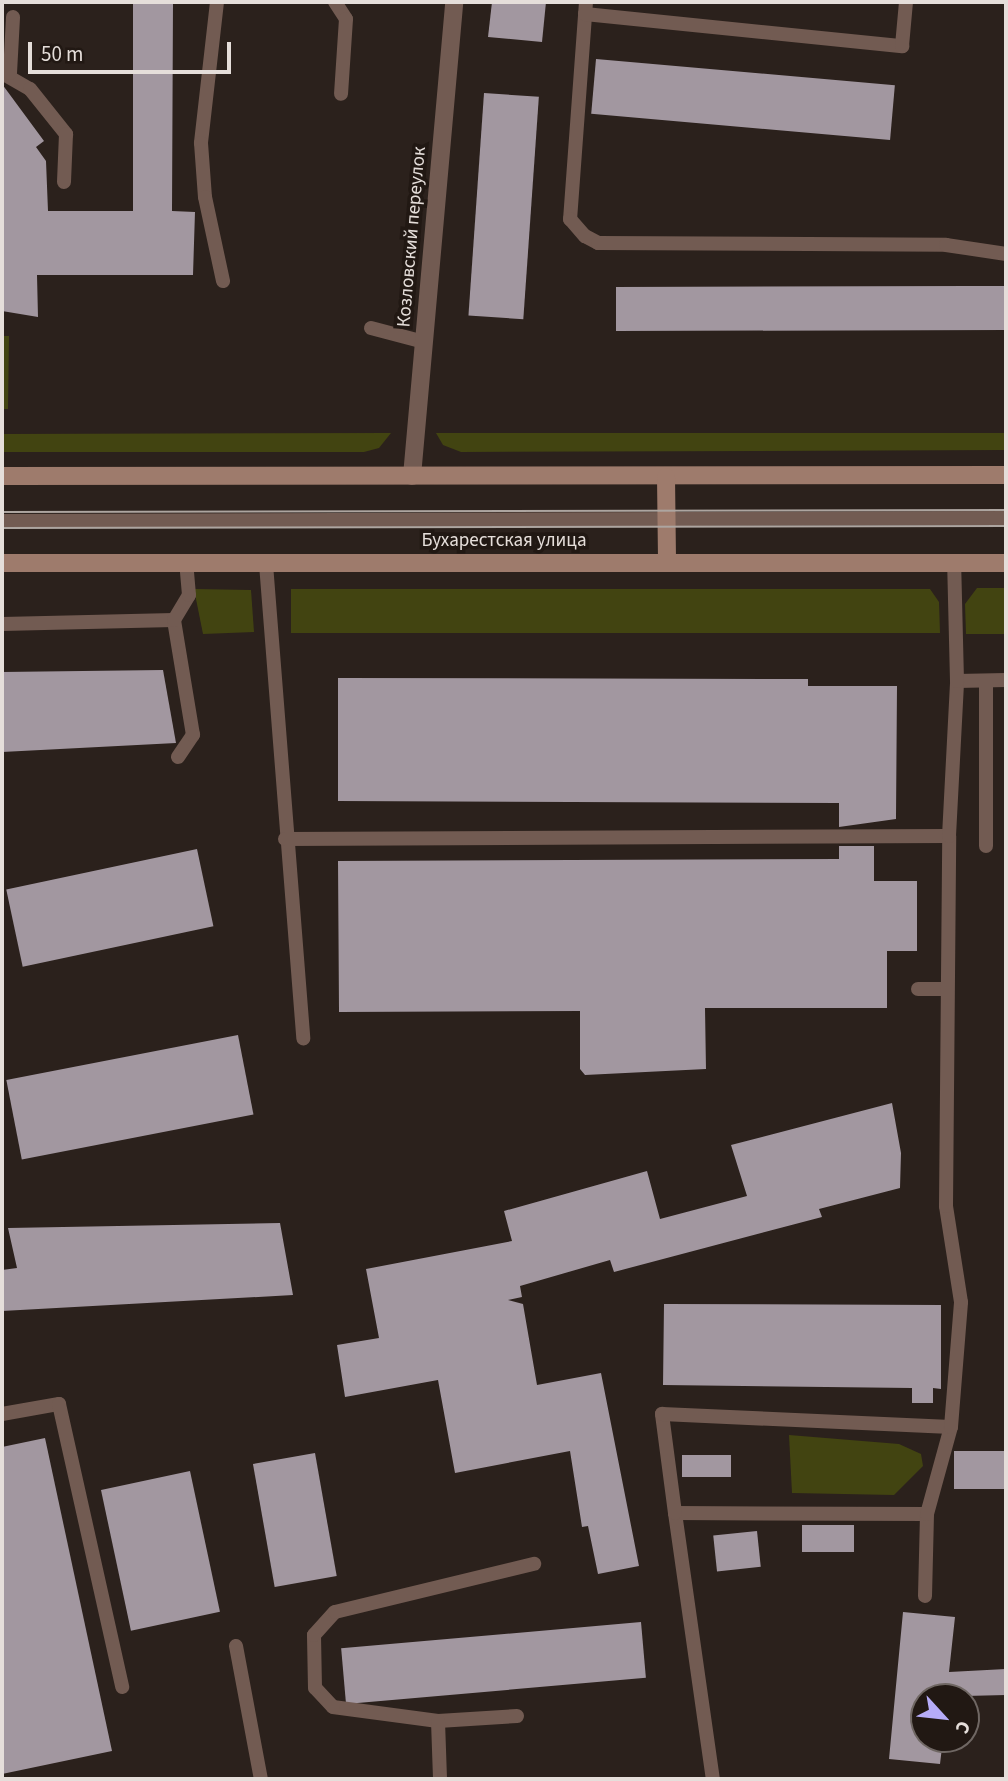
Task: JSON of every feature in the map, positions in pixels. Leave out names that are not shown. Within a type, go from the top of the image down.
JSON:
[{"type":"main road","points":[[2,476],[1006,475]]},
{"type":"main road","points":[[666,477],[667,561]]},
{"type":"main road","name":"Бухарестская улица","points":[[2,563],[1006,563]]},
{"type":"street","name":"Козловский переулок","points":[[412,476],[454,2]]},
{"type":"lane","points":[[217,2],[201,143],[205,197],[223,281]]},
{"type":"lane","points":[[335,2],[346,19],[341,94]]},
{"type":"lane","points":[[906,2],[902,46],[585,8],[570,219],[585,236],[598,243],[946,245],[1006,254]]},
{"type":"lane","points":[[13,18],[6,73],[66,134],[64,182]]},
{"type":"lane","points":[[370,328],[424,342]]},
{"type":"lane","points":[[2,521],[1006,518]]},
{"type":"lane","points":[[925,1596],[927,1514],[951,1427],[961,1302],[946,1206],[949,836],[957,681],[954,562]]},
{"type":"lane","points":[[178,757],[192,735],[174,620],[189,594],[186,563]]},
{"type":"lane","points":[[266,564],[285,839],[303,1038]]},
{"type":"lane","points":[[2,624],[174,620]]},
{"type":"lane","points":[[957,681],[1006,680]]},
{"type":"lane","points":[[986,681],[986,846]]},
{"type":"lane","points":[[285,839],[949,836]]},
{"type":"lane","points":[[918,989],[947,989]]},
{"type":"lane","points":[[2,1414],[59,1404],[122,1687]]},
{"type":"lane","points":[[713,1779],[662,1414],[951,1427]]},
{"type":"lane","points":[[675,1513],[927,1514]]},
{"type":"lane","points":[[517,1716],[438,1721],[363,1716],[332,1707],[316,1688],[314,1635],[335,1612],[534,1564]]},
{"type":"lane","points":[[236,1646],[261,1779]]},
{"type":"lane","points":[[438,1721],[440,1779]]},
{"type":"shaded area","points":[[2,336],[9,336],[8,409],[2,409]]},
{"type":"shaded area","points":[[391,433],[379,448],[364,452],[2,452],[2,434]]},
{"type":"shaded area","points":[[436,433],[1006,433],[1006,450],[461,452],[443,445]]},
{"type":"shaded area","points":[[977,588],[1006,588],[1006,634],[966,634],[965,604]]},
{"type":"shaded area","points":[[194,589],[251,590],[254,632],[203,634]]},
{"type":"shaded area","points":[[291,589],[930,589],[939,602],[940,633],[291,633]]},
{"type":"shaded area","points":[[789,1435],[899,1444],[921,1454],[923,1466],[894,1495],[792,1493]]},
{"type":"building","points":[[133,2],[173,2],[172,211],[195,212],[193,275],[37,275],[38,317],[2,311],[2,84],[44,141],[36,147],[46,161],[48,211],[133,211]]},
{"type":"building","points":[[492,2],[546,2],[542,42],[488,37]]},
{"type":"building","points":[[596,59],[895,85],[890,140],[591,114]]},
{"type":"building","points":[[484,93],[539,97],[523,319],[468,315]]},
{"type":"building","points":[[1006,286],[1006,330],[616,331],[616,287]]},
{"type":"building","points":[[163,670],[176,743],[2,752],[2,672]]},
{"type":"building","points":[[338,678],[808,679],[808,686],[897,686],[896,819],[839,827],[839,803],[338,801]]},
{"type":"building","points":[[839,846],[874,846],[874,881],[917,881],[917,951],[887,951],[887,1008],[705,1008],[706,1069],[585,1075],[580,1069],[580,1011],[339,1012],[338,861],[839,859]]},
{"type":"building","points":[[197,849],[213,926],[23,967],[6,890]]},
{"type":"building","points":[[238,1035],[253,1115],[22,1160],[6,1080]]},
{"type":"building","points":[[892,1103],[901,1153],[900,1188],[819,1209],[822,1217],[614,1272],[610,1260],[520,1286],[522,1297],[508,1300],[523,1304],[537,1385],[601,1373],[639,1566],[598,1574],[588,1526],[582,1527],[570,1451],[455,1473],[438,1380],[345,1397],[337,1345],[379,1338],[366,1269],[512,1241],[504,1211],[647,1171],[660,1219],[747,1196],[731,1145]]},
{"type":"building","points":[[280,1223],[293,1295],[2,1311],[2,1270],[17,1268],[8,1228]]},
{"type":"building","points":[[664,1304],[941,1305],[941,1389],[933,1388],[933,1403],[912,1403],[912,1388],[663,1385]]},
{"type":"building","points":[[45,1438],[112,1751],[2,1774],[2,1447]]},
{"type":"building","points":[[954,1451],[1006,1451],[1006,1489],[954,1489]]},
{"type":"building","points":[[315,1453],[337,1576],[275,1587],[253,1464]]},
{"type":"building","points":[[682,1455],[731,1455],[731,1477],[682,1477]]},
{"type":"building","points":[[190,1471],[220,1612],[131,1631],[101,1490]]},
{"type":"building","points":[[802,1525],[854,1525],[854,1552],[802,1552]]},
{"type":"building","points":[[757,1531],[761,1567],[717,1571],[713,1536]]},
{"type":"building","points":[[903,1612],[955,1617],[949,1672],[1006,1669],[1006,1695],[980,1696],[980,1683],[910,1683],[910,1753],[941,1753],[940,1764],[889,1759]]},
{"type":"building","points":[[641,1622],[646,1678],[346,1704],[341,1648]]},
{"type":"tram line","points":[[2,512],[1006,510]]},
{"type":"tram line","points":[[2,528],[1006,526]]}]
